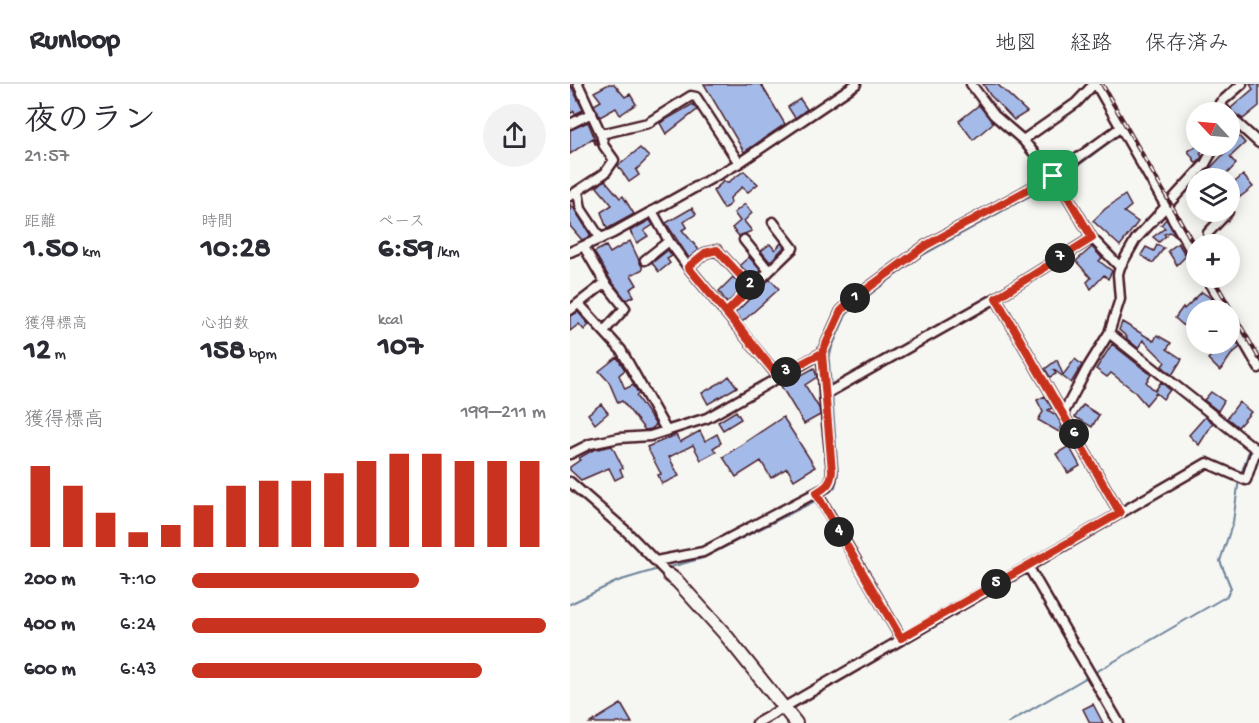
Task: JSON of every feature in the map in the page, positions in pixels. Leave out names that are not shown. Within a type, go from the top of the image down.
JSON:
[{"type":"street","points":[[578,84],[601,134],[604,146],[614,160],[605,173],[574,194],[581,210],[601,239]]},
{"type":"street","points":[[570,252],[601,239],[739,163],[856,84]]},
{"type":"street","points":[[971,84],[994,115],[1023,140],[1056,180],[1092,238],[1120,267]]},
{"type":"street","points":[[1023,140],[1068,110],[1095,84],[1186,241]]},
{"type":"street","points":[[1221,102],[1242,84]]},
{"type":"street","points":[[601,134],[648,123],[672,106],[691,96],[696,97],[739,163]]},
{"type":"street","points":[[570,124],[592,113]]},
{"type":"street","points":[[1240,125],[1259,143]]},
{"type":"street","points":[[657,562],[703,552],[819,497],[831,480],[832,471],[829,392],[822,353],[841,311],[852,300],[925,246],[1056,180],[1121,127]]},
{"type":"street","points":[[1063,414],[1088,366],[1109,333],[1120,299],[1118,274],[1120,267],[1136,239],[1186,188]]},
{"type":"street","points":[[652,211],[669,241],[688,267],[778,376]]},
{"type":"street","points":[[727,312],[793,248],[773,222]]},
{"type":"street","points":[[1208,233],[1218,222]]},
{"type":"street","points":[[829,392],[996,298],[1092,238]]},
{"type":"street","points":[[744,240],[769,271]]},
{"type":"street","points":[[645,260],[669,241]]},
{"type":"street","points":[[584,247],[605,284],[625,308],[604,330]]},
{"type":"street","points":[[688,267],[705,253],[717,250],[751,287]]},
{"type":"street","points":[[570,310],[605,284]]},
{"type":"street","points":[[996,298],[1120,513]]},
{"type":"street","points":[[579,304],[621,350],[666,430]]},
{"type":"street","points":[[757,723],[1207,463],[1233,477],[1246,480],[1257,449],[1109,333]]},
{"type":"street","points":[[1240,335],[1259,368]]},
{"type":"street","points":[[570,454],[590,444],[619,438],[650,436],[718,413],[778,376],[822,353]]},
{"type":"street","points":[[570,482],[626,531],[676,581],[723,633],[796,723]]},
{"type":"street","points":[[819,497],[901,638]]},
{"type":"street","points":[[1028,566],[1119,723]]},
{"type":"building","points":[[570,84],[583,110],[575,114],[574,111],[570,114]]},
{"type":"building","points":[[609,84],[614,84],[625,97],[630,94],[636,104],[620,115],[616,108],[600,117],[594,105],[601,101],[594,92]]},
{"type":"building","points":[[704,84],[761,84],[785,124],[744,152]]},
{"type":"building","points":[[983,84],[997,84],[1027,112],[1014,120],[990,95]]},
{"type":"building","points":[[1250,84],[1259,84],[1259,106],[1243,119],[1240,117],[1240,102],[1238,102],[1253,89]]},
{"type":"building","points":[[800,99],[807,109],[795,118],[788,107]]},
{"type":"building","points":[[693,104],[697,110],[666,134],[660,123]]},
{"type":"building","points":[[979,105],[993,123],[973,140],[959,121]]},
{"type":"building","points":[[588,122],[597,144],[593,138],[570,154],[570,130]]},
{"type":"building","points":[[1240,137],[1245,143],[1240,148]]},
{"type":"building","points":[[640,148],[649,157],[636,170],[639,175],[629,182],[618,166]]},
{"type":"building","points":[[1191,156],[1202,156],[1202,157],[1196,163]]},
{"type":"building","points":[[1222,156],[1231,156],[1236,164],[1232,168],[1210,168]]},
{"type":"building","points":[[744,171],[758,184],[748,192],[742,187],[730,198],[731,203],[724,209],[713,191],[724,181],[727,183]]},
{"type":"building","points":[[1243,175],[1253,187],[1240,197],[1240,178]]},
{"type":"building","points":[[605,180],[620,198],[623,196],[634,214],[607,229],[601,212],[612,205],[597,187]]},
{"type":"building","points":[[1125,195],[1131,206],[1124,212],[1138,222],[1120,246],[1093,221]]},
{"type":"building","points":[[570,204],[591,236],[582,240],[570,226]]},
{"type":"building","points":[[745,204],[752,213],[744,221],[752,231],[739,236],[732,228],[740,221],[734,213]]},
{"type":"building","points":[[692,208],[696,214],[684,222],[687,227],[682,230],[699,250],[689,258],[666,223]]},
{"type":"building","points":[[1166,219],[1176,237],[1170,232],[1164,234],[1166,236],[1159,242],[1153,237],[1165,228],[1161,225]]},
{"type":"building","points":[[650,220],[653,225],[644,231],[648,236],[637,243],[630,231]]},
{"type":"building","points":[[630,241],[643,269],[631,275],[637,285],[630,289],[634,296],[626,300],[594,252],[606,246],[610,253]]},
{"type":"building","points":[[781,243],[784,247],[770,262],[761,251],[770,244],[775,250]]},
{"type":"building","points":[[1178,243],[1186,256],[1177,265],[1168,251]]},
{"type":"building","points":[[1157,245],[1164,248],[1153,263],[1141,255],[1146,247],[1154,251]]},
{"type":"building","points":[[1092,247],[1102,258],[1099,261],[1112,271],[1108,279],[1104,275],[1091,289],[1087,282],[1091,278],[1076,261]]},
{"type":"building","points":[[668,250],[672,256],[667,259],[670,263],[659,272],[652,263]]},
{"type":"building","points":[[749,257],[761,271],[752,279],[740,265]]},
{"type":"building","points":[[733,277],[743,288],[727,303],[719,291]]},
{"type":"building","points":[[770,279],[779,289],[742,322],[735,313]]},
{"type":"building","points":[[1202,292],[1212,299],[1211,300],[1194,300]]},
{"type":"building","points":[[1183,307],[1184,309],[1186,307],[1185,327],[1175,318]]},
{"type":"building","points":[[578,312],[589,325],[584,330],[579,324],[570,331],[570,316]]},
{"type":"building","points":[[1122,322],[1154,341],[1157,335],[1171,343],[1167,349],[1182,359],[1172,375],[1162,366],[1165,362],[1143,340],[1138,348],[1126,338],[1119,330]]},
{"type":"building","points":[[1112,344],[1151,375],[1146,382],[1155,391],[1161,382],[1170,390],[1163,399],[1156,393],[1146,405],[1133,390],[1111,373],[1107,377],[1096,369]]},
{"type":"building","points":[[1213,354],[1232,354],[1220,371],[1208,359]]},
{"type":"building","points":[[617,357],[625,370],[619,375],[625,389],[633,385],[639,394],[636,396],[656,425],[651,429],[645,430],[622,401],[618,403],[609,382],[599,371]]},
{"type":"building","points":[[1075,359],[1082,365],[1071,383],[1053,369],[1056,374],[1050,377],[1045,369],[1057,360],[1063,375]]},
{"type":"building","points":[[814,368],[817,377],[805,385],[819,408],[820,415],[804,424],[781,386]]},
{"type":"building","points":[[729,376],[737,387],[708,404],[702,393]]},
{"type":"building","points":[[1211,392],[1224,401],[1218,411],[1204,400]]},
{"type":"building","points":[[1045,396],[1052,408],[1048,410],[1056,415],[1062,425],[1059,432],[1038,420],[1043,412],[1037,400]]},
{"type":"building","points":[[1239,402],[1251,412],[1238,427],[1227,418]]},
{"type":"building","points":[[601,404],[608,413],[595,424],[588,414]]},
{"type":"building","points":[[1083,405],[1099,415],[1092,427],[1075,417]]},
{"type":"building","points":[[736,411],[741,419],[723,430],[718,422]]},
{"type":"building","points":[[783,417],[815,467],[794,480],[787,468],[771,478],[761,461],[736,477],[723,457]]},
{"type":"building","points":[[1205,417],[1213,423],[1199,445],[1189,435]]},
{"type":"building","points":[[700,431],[705,441],[717,434],[721,443],[713,448],[716,452],[701,460],[693,445],[669,457],[679,476],[662,484],[658,475],[661,474],[647,447],[676,435],[680,442]]},
{"type":"building","points":[[612,446],[623,468],[620,469],[623,476],[615,480],[609,468],[581,480],[570,470],[570,467],[580,460],[579,458],[593,450]]},
{"type":"building","points":[[1069,446],[1080,466],[1068,473],[1056,454]]},
{"type":"building","points":[[621,704],[632,723],[590,723]]},
{"type":"building","points":[[1093,704],[1103,723],[1090,723],[1083,709]]},
{"type":"waterway","points":[[1060,179],[1118,136]]},
{"type":"waterway","points":[[831,388],[829,360],[832,347],[846,315],[856,305],[921,256],[1055,182]]},
{"type":"waterway","points":[[822,497],[835,487],[838,474],[832,393]]},
{"type":"waterway","points":[[1241,474],[1250,448]]},
{"type":"waterway","points":[[1008,723],[1227,596],[1231,588],[1220,561],[1233,522],[1239,479]]},
{"type":"waterway","points":[[667,568],[703,558],[817,500]]},
{"type":"waterway","points":[[570,604],[618,581],[658,569]]},
{"type":"railway","points":[[1102,84],[1188,234]]},
{"type":"railway","points":[[1219,288],[1259,358]]},
{"type":"route","points":[[1053,176],[925,246],[852,300],[841,311],[822,353],[778,376],[727,312],[751,287],[734,265],[717,250],[705,253],[688,267],[778,376],[822,353],[832,471],[827,487],[816,493],[901,638],[1120,513],[996,298],[1092,238],[1061,185],[1053,176]]}]
